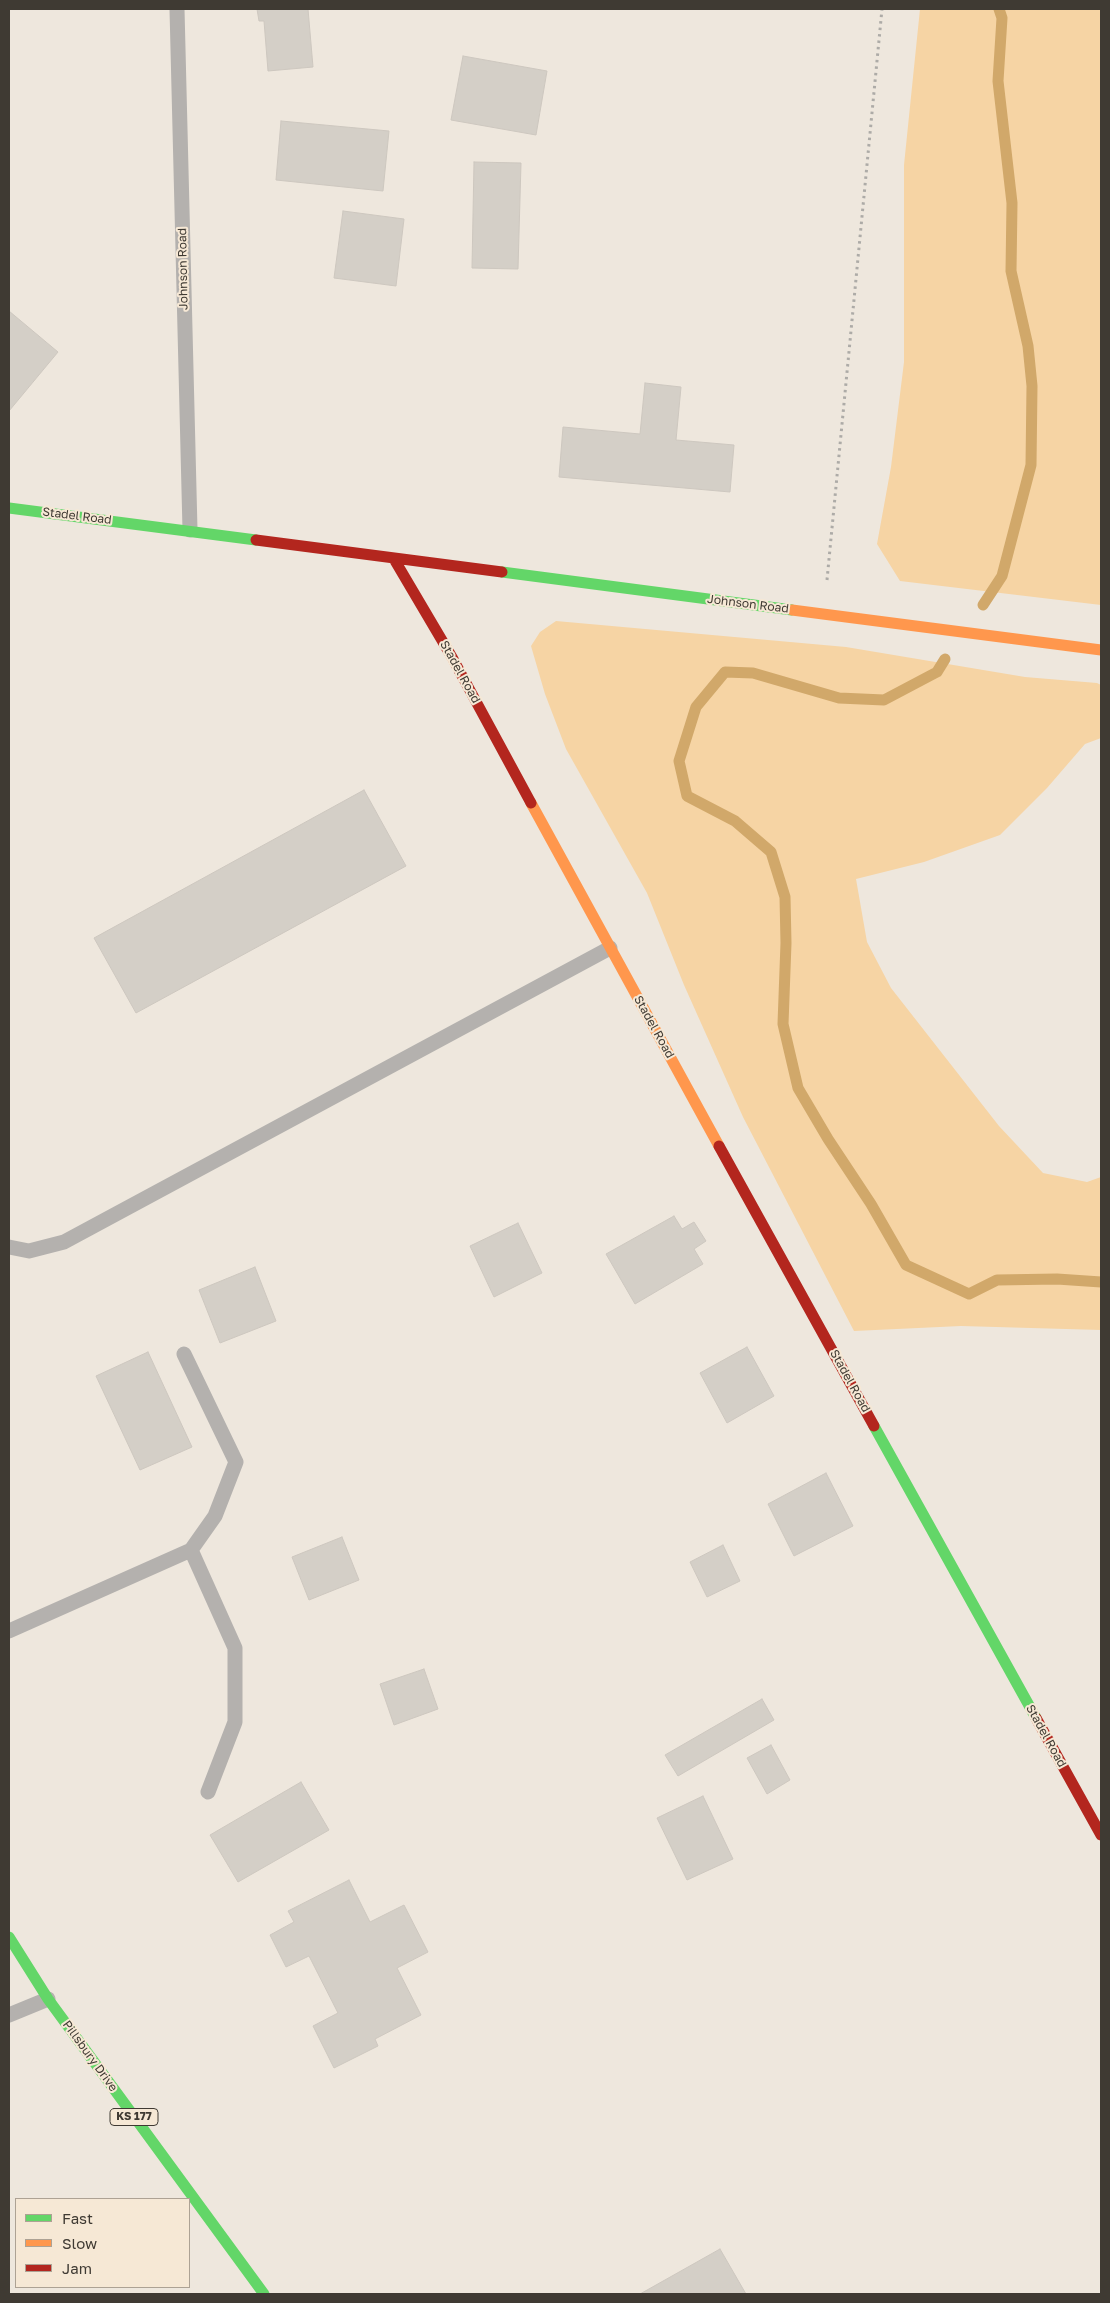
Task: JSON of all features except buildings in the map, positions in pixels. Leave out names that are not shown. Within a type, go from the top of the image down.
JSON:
[{"type":"main road","name":"Stadel Road","points":[[9,508],[190,530],[394,559],[453,658],[610,948],[1101,1836]]},
{"type":"main road","name":"Johnson Road","points":[[394,559],[1101,650]]},
{"type":"main road","name":"Pillsbury Drive","points":[[9,1937],[48,1999],[264,2294]]},
{"type":"lane","name":"Johnson Road","points":[[177,9],[190,530]]},
{"type":"lane","points":[[9,1247],[29,1251],[64,1242],[610,948]]},
{"type":"lane","points":[[9,1632],[191,1550],[215,1516],[236,1462],[184,1354]]},
{"type":"lane","points":[[191,1550],[235,1648],[236,1722],[208,1792]]},
{"type":"lane","points":[[9,2015],[48,1999]]},
{"type":"path","points":[[824,614],[882,9]]},
{"type":"shaded area","points":[[920,9],[1101,9],[1101,605],[900,581],[877,544],[891,467],[904,362],[904,165]]},
{"type":"shaded area","points":[[556,621],[846,647],[1025,677],[1097,683],[1101,685],[1101,738],[1085,744],[1047,788],[1000,835],[924,862],[856,879],[867,942],[891,988],[999,1126],[1043,1173],[1087,1182],[1101,1177],[1101,1330],[961,1326],[854,1331],[743,1117],[684,985],[647,893],[566,749],[545,694],[531,646],[540,632]]},
{"type":"waterway","points":[[983,605],[1002,576],[1031,465],[1032,386],[1028,346],[1011,271],[1012,203],[998,81],[1002,18],[999,9]]},
{"type":"waterway","points":[[945,659],[937,672],[884,700],[839,698],[753,673],[725,672],[696,707],[679,761],[687,796],[735,821],[771,852],[785,897],[786,943],[783,1024],[798,1088],[828,1139],[871,1204],[906,1265],[969,1294],[997,1280],[1057,1279],[1101,1282]]},
{"type":"traffic: fast","points":[[9,508],[256,540]]},
{"type":"traffic: fast","points":[[502,572],[792,610]]},
{"type":"traffic: fast","points":[[874,1426],[1036,1718]]},
{"type":"traffic: fast","points":[[9,1937],[48,1999],[264,2294]]},
{"type":"traffic: slow","points":[[792,610],[1101,650]]},
{"type":"traffic: slow","points":[[531,803],[719,1146]]},
{"type":"traffic: jam","points":[[256,540],[502,572]]},
{"type":"traffic: jam","points":[[394,559],[453,659],[531,803]]},
{"type":"traffic: jam","points":[[719,1146],[874,1426]]},
{"type":"traffic: jam","points":[[1036,1718],[1101,1835]]}]
